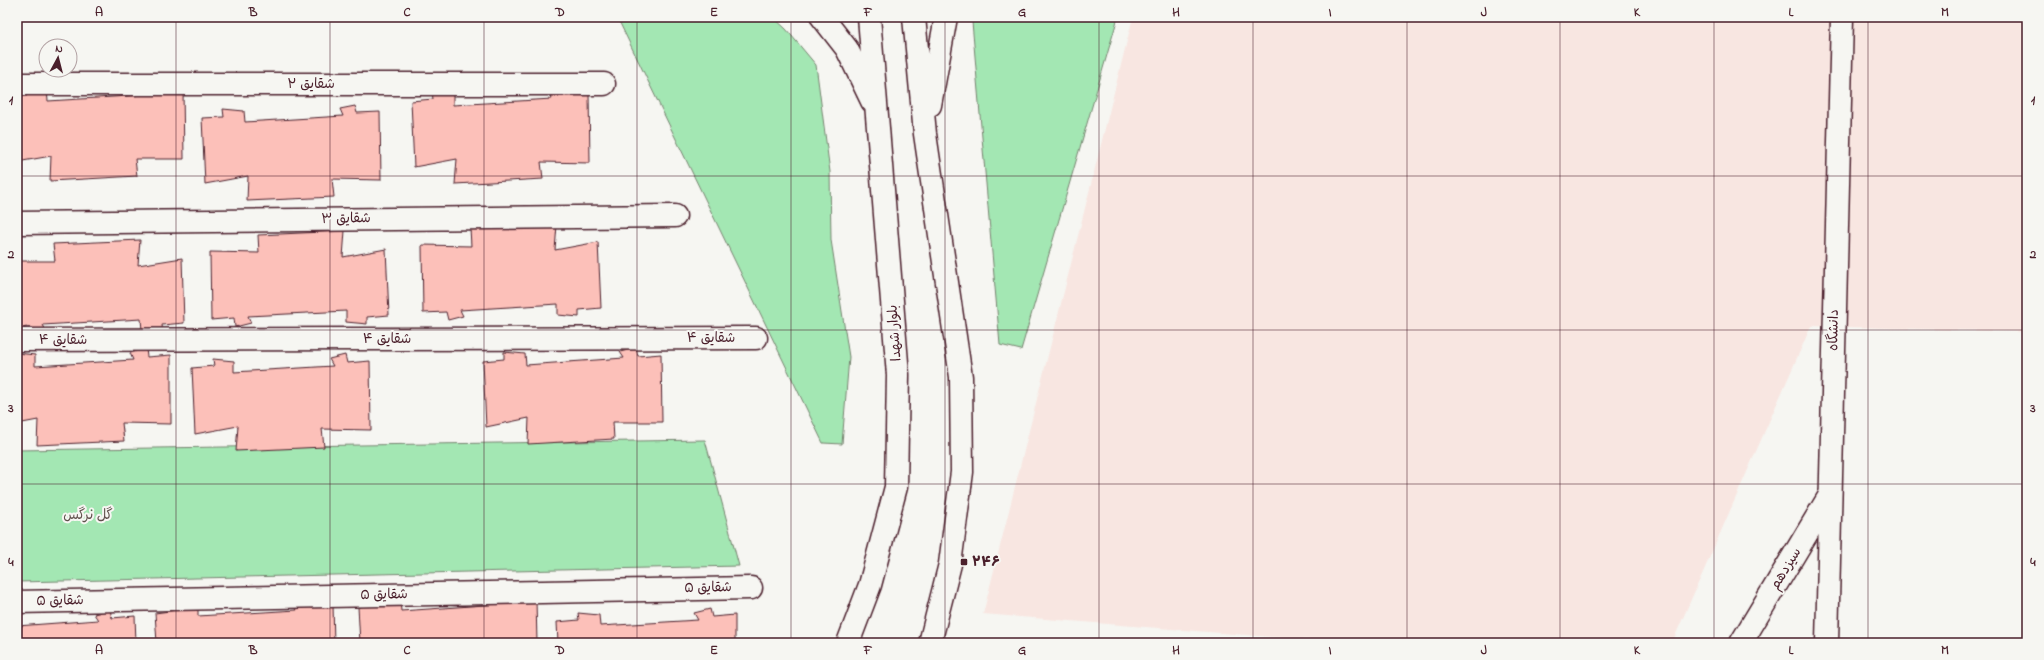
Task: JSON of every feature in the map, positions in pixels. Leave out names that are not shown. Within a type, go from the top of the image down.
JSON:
[{"type":"street","points":[[822,17],[847,49],[878,113]]},
{"type":"street","name":"بلوار شهدا","points":[[848,643],[870,585],[896,487],[898,375],[878,113],[869,17]]},
{"type":"street","points":[[914,17],[925,134],[961,377],[962,472],[950,564],[930,643]]},
{"type":"street","points":[[925,134],[946,17]]},
{"type":"street","name":"دانشگاه","points":[[1827,643],[1842,17]]},
{"type":"street","name":"شقایق ۲","points":[[17,84],[604,84]]},
{"type":"street","name":"شقایق ۳","points":[[17,223],[675,216]]},
{"type":"street","name":"شقایق ۴","points":[[17,340],[756,338]]},
{"type":"street","name":"سیزدهم","points":[[1741,643],[1830,494]]},
{"type":"street","name":"شقایق ۵","points":[[17,602],[751,588]]},
{"type":"shaded area","points":[[1133,17],[2027,17],[2027,332],[1811,326],[1672,643],[1347,643],[983,614]]},
{"type":"green space","points":[[617,17],[773,17],[786,29],[816,65],[830,172],[831,240],[849,357],[842,444],[823,443]]},
{"type":"green space","points":[[973,17],[1118,17],[1021,350],[1000,345],[972,22]]},
{"type":"green space","name":"گل نرگس","points":[[705,440],[739,566],[17,582],[17,450]]},
{"type":"building","points":[[27,88],[47,90],[48,101],[146,95],[142,88],[183,91],[184,159],[135,159],[137,176],[50,181],[51,156],[17,162],[17,97],[27,96]]},
{"type":"building","points":[[564,88],[566,96],[589,94],[590,163],[541,162],[543,179],[455,184],[457,159],[414,167],[411,101],[433,99],[432,92],[453,94],[453,105],[552,99],[548,92]]},
{"type":"building","points":[[355,106],[357,113],[380,112],[381,180],[332,179],[334,197],[247,201],[248,176],[205,184],[202,118],[224,117],[223,109],[244,111],[245,122],[343,116],[340,109]]},
{"type":"building","points":[[557,225],[555,250],[598,242],[601,308],[579,310],[579,317],[558,315],[558,304],[460,310],[463,316],[448,320],[446,312],[423,313],[422,245],[471,246],[470,228]]},
{"type":"building","points":[[345,231],[343,257],[386,249],[389,315],[367,317],[367,324],[346,322],[346,311],[248,316],[251,323],[235,327],[234,318],[211,320],[210,252],[259,253],[258,235]]},
{"type":"building","points":[[140,240],[138,265],[182,258],[184,323],[162,325],[163,333],[142,330],[141,319],[43,325],[47,332],[31,335],[29,327],[17,328],[17,261],[55,261],[53,244]]},
{"type":"building","points":[[636,348],[638,356],[661,354],[662,422],[613,422],[614,439],[528,444],[529,418],[486,427],[483,361],[504,359],[504,352],[525,354],[526,365],[624,358],[620,352]]},
{"type":"building","points":[[146,349],[147,357],[171,355],[171,424],[122,423],[124,441],[37,445],[38,420],[17,424],[17,353],[35,355],[35,366],[133,360],[130,353]]},
{"type":"building","points":[[345,355],[347,363],[370,361],[371,430],[322,429],[324,447],[236,451],[238,426],[195,434],[192,368],[214,366],[213,359],[234,361],[234,372],[333,366],[329,359]]},
{"type":"building","points":[[495,598],[536,600],[537,643],[360,643],[358,607],[380,605],[400,600],[401,611],[499,604]]},
{"type":"building","points":[[309,599],[311,608],[333,605],[334,643],[157,643],[155,613],[177,610],[177,603],[198,605],[198,616],[297,610],[293,603]]},
{"type":"building","points":[[710,609],[712,617],[735,615],[735,643],[558,643],[557,622],[579,620],[578,613],[599,615],[600,626],[698,620],[694,613]]},
{"type":"building","points":[[110,610],[112,618],[135,616],[136,643],[17,643],[17,626],[98,620],[94,614]]},
{"type":"place","name":"۲۴۶","points":[[964,562]]}]
